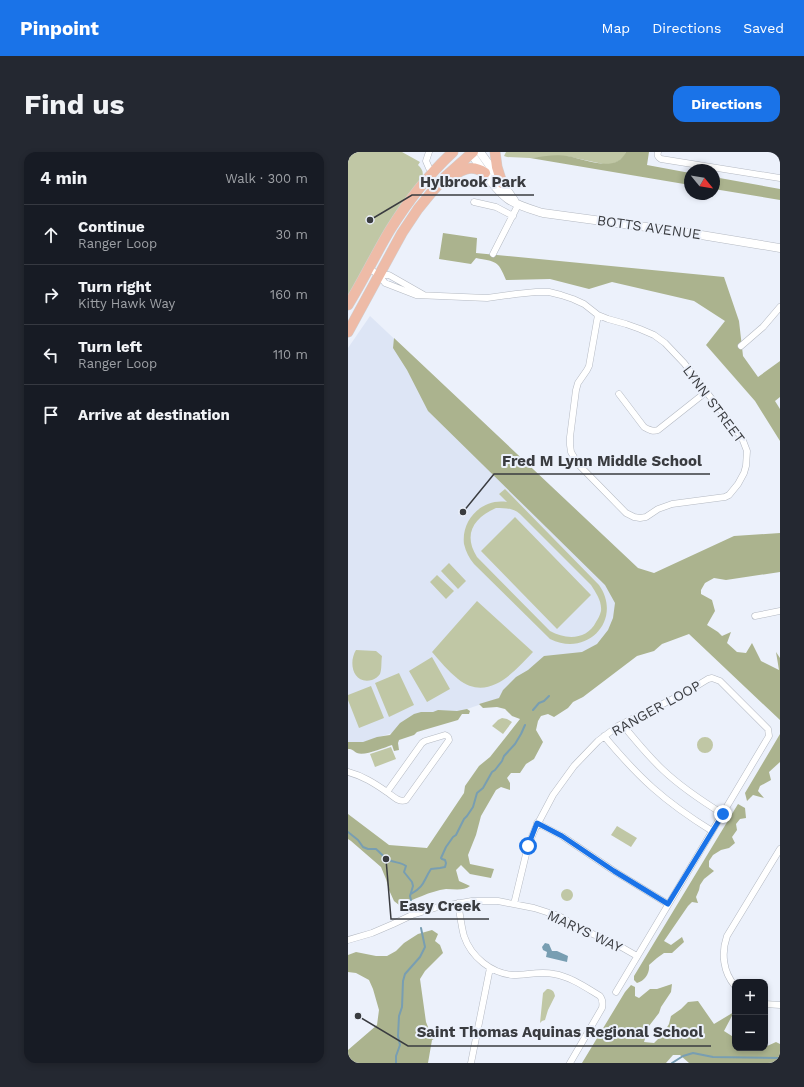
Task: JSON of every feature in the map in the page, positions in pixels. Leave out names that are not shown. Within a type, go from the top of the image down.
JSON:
[{"type":"main road","points":[[348,305],[368,268],[406,206],[433,172],[453,152]]},
{"type":"main road","points":[[348,332],[408,222],[446,176],[474,152]]},
{"type":"main road","points":[[495,152],[496,167],[502,183]]},
{"type":"main road","points":[[436,187],[464,169],[476,169],[485,173]]},
{"type":"street","points":[[429,152],[426,161],[433,172]]},
{"type":"street","points":[[474,152],[502,183],[518,205],[493,254]]},
{"type":"street","name":"BOTTS AVENUE","points":[[474,152],[485,173],[500,192],[518,205],[542,213],[683,232],[780,248]]},
{"type":"street","points":[[658,152],[657,155],[661,159],[780,178]]},
{"type":"street","points":[[474,202],[496,207],[512,216]]},
{"type":"street","name":"LYNN STREET","points":[[368,268],[379,275],[389,274],[425,295],[455,298],[487,298],[536,292],[549,292],[573,299],[584,304],[598,315],[640,329],[661,340],[684,363],[742,438],[745,445],[747,458],[746,466],[738,484],[729,495],[725,497],[672,504],[658,509],[646,517],[634,517],[629,515],[578,464],[571,452],[570,445],[576,390],[578,383],[589,366],[598,315]]},
{"type":"street","points":[[741,346],[763,327],[780,307]]},
{"type":"street","points":[[619,394],[644,427],[648,430],[655,431],[706,392]]},
{"type":"street","points":[[755,616],[780,611]]},
{"type":"street","name":"RANGER LOOP","points":[[514,904],[528,846],[537,823],[564,779],[584,755],[604,736],[622,724],[685,693],[708,679],[712,678],[720,681],[768,728],[769,738],[616,992]]},
{"type":"street","points":[[622,724],[664,771],[681,786],[723,814]]},
{"type":"street","points":[[348,772],[368,779],[400,801],[406,800],[450,740],[448,736],[445,735],[422,743],[387,792]]},
{"type":"street","points":[[604,736],[653,788],[688,816],[712,831]]},
{"type":"street","points":[[537,823],[562,836],[614,871],[668,904]]},
{"type":"street","points":[[732,981],[728,975],[724,960],[724,944],[727,936],[780,848]]},
{"type":"street","name":"MARYS WAY","points":[[348,938],[372,933],[412,915],[432,908],[472,901],[498,901],[534,908],[559,916],[574,926],[616,944],[637,956]]},
{"type":"street","points":[[458,903],[463,934],[466,941],[476,956],[490,968],[512,975],[542,973],[562,976],[572,979],[600,996],[603,1000],[602,1008],[570,1063]]},
{"type":"street","points":[[478,1063],[471,1062],[490,968]]},
{"type":"street","points":[[768,1004],[780,1005]]},
{"type":"shaded area","points":[[370,316],[638,568],[619,658],[348,747],[348,348]]},
{"type":"green space","points":[[348,152],[402,152],[420,162],[418,165],[422,169],[423,174],[422,178],[348,297]]},
{"type":"green space","points":[[506,152],[626,152],[624,157],[619,161],[612,164],[603,164],[566,156],[530,158],[507,157],[504,156]]},
{"type":"green space","points":[[626,152],[649,152],[647,165],[684,172],[684,184],[530,158],[562,155],[591,162],[608,164],[621,159]]},
{"type":"green space","points":[[720,178],[780,189],[780,200],[720,190]]},
{"type":"green space","points":[[443,233],[477,238],[476,253],[724,277],[739,321],[743,356],[758,377],[780,361],[780,397],[775,401],[780,409],[780,441],[755,401],[706,345],[725,321],[694,301],[612,282],[589,289],[550,279],[506,280],[501,269],[492,261],[476,258],[471,264],[439,259]]},
{"type":"green space","points":[[394,338],[638,568],[654,573],[734,536],[780,533],[780,572],[726,580],[714,578],[705,583],[701,590],[701,594],[712,600],[715,611],[707,625],[722,636],[731,632],[727,643],[737,652],[746,653],[752,643],[761,661],[779,670],[776,652],[780,658],[780,720],[689,634],[662,644],[654,651],[637,656],[554,717],[548,714],[541,716],[536,730],[543,742],[534,759],[526,764],[520,773],[511,773],[507,778],[510,783],[510,790],[501,787],[496,790],[481,816],[476,835],[468,855],[470,864],[494,869],[491,878],[470,874],[461,865],[456,870],[459,881],[470,886],[468,888],[446,889],[399,905],[394,901],[381,867],[348,839],[348,814],[389,845],[427,848],[464,793],[465,786],[479,766],[490,757],[520,719],[512,716],[505,709],[497,707],[483,708],[479,704],[499,698],[503,690],[516,677],[528,670],[544,656],[582,652],[597,644],[608,630],[613,618],[615,603],[605,585],[428,411],[407,370],[393,348]]},
{"type":"green space","points":[[505,489],[599,585],[605,598],[607,610],[604,622],[598,632],[589,639],[577,643],[564,644],[550,639],[474,564],[469,557],[464,544],[466,526],[475,512],[482,507],[490,503],[507,502],[499,494]],"holes":[[[496,508],[512,509],[520,514],[591,585],[600,600],[601,611],[596,622],[587,632],[576,637],[569,637],[550,631],[477,557],[471,541],[473,528],[481,517]]]},
{"type":"green space","points":[[515,517],[591,595],[557,629],[481,551]]},
{"type":"green space","points":[[449,563],[466,581],[458,589],[441,571]]},
{"type":"green space","points":[[437,575],[454,591],[446,599],[430,582]]},
{"type":"green space","points":[[477,601],[533,652],[509,676],[500,682],[480,688],[469,686],[458,679],[432,652]]},
{"type":"green space","points":[[356,650],[376,651],[382,656],[381,672],[376,678],[366,681],[356,676],[352,661]]},
{"type":"green space","points":[[432,657],[450,689],[427,702],[409,671]]},
{"type":"green space","points":[[399,673],[414,705],[389,717],[375,683]]},
{"type":"green space","points":[[371,686],[384,718],[359,728],[348,700],[348,695]]},
{"type":"green space","points":[[467,709],[470,711],[469,714],[462,714],[458,720],[417,732],[414,735],[399,740],[399,750],[394,751],[392,745],[360,754],[348,749],[348,742],[363,742],[377,737],[390,735],[400,723],[414,714],[438,710],[457,711]]},
{"type":"green space","points":[[502,718],[512,722],[503,734],[492,726]]},
{"type":"green space","points":[[780,734],[780,762],[769,772],[771,780],[760,786],[758,791],[764,798],[753,795],[747,801],[745,793]]},
{"type":"green space","points":[[705,737],[711,739],[713,745],[711,751],[705,753],[699,751],[697,745],[699,739]]},
{"type":"green space","points":[[391,747],[396,759],[375,767],[370,754]]},
{"type":"green space","points":[[738,804],[745,808],[746,818],[740,819],[736,824],[737,830],[732,837],[735,843],[729,848],[721,850],[713,855],[709,861],[709,867],[714,871],[704,879],[700,885],[696,897],[698,903],[692,902],[688,906],[664,941],[671,945],[682,937],[684,942],[672,953],[664,953],[657,958],[649,965],[649,971],[645,979],[637,983],[634,980],[634,976]]},
{"type":"green space","points":[[617,826],[637,838],[631,847],[611,835]]},
{"type":"green space","points":[[565,889],[569,889],[573,895],[569,901],[565,901],[561,897],[561,893]]},
{"type":"green space","points":[[432,930],[438,934],[435,941],[440,945],[443,953],[425,971],[420,979],[426,1022],[430,1032],[441,1035],[432,1040],[428,1063],[348,1063],[348,1050],[377,1025],[379,1010],[369,980],[356,973],[348,972],[348,955],[356,952],[376,956],[387,956],[418,934]]},
{"type":"green space","points":[[672,984],[671,992],[661,1007],[659,1013],[649,1026],[644,1042],[654,1043],[663,1034],[669,1024],[671,1016],[688,1002],[698,1001],[714,1024],[732,1013],[724,1031],[732,1036],[732,1051],[768,1051],[768,1046],[776,1042],[780,1044],[780,1063],[689,1063],[680,1055],[673,1055],[666,1063],[582,1063],[625,992],[631,985],[635,987],[635,996],[639,998],[650,989],[657,989]]},
{"type":"green space","points":[[547,989],[550,989],[555,996],[545,1020],[540,1023],[543,993]]},
{"type":"water","points":[[545,943],[549,944],[552,951],[557,951],[568,956],[567,962],[546,957],[547,952],[543,950],[542,947]]},
{"type":"waterway","points":[[533,710],[539,703],[544,701],[549,696]]},
{"type":"waterway","points":[[411,894],[421,886],[431,869],[445,867],[445,860],[441,858],[446,847],[456,835],[464,819],[473,807],[477,793],[483,788],[492,772],[515,744],[525,725]]},
{"type":"waterway","points":[[348,832],[358,840],[363,847],[368,849],[376,849],[387,859],[406,866],[404,872],[412,882],[413,886],[410,896],[411,900]]},
{"type":"waterway","points":[[396,1063],[396,1056],[400,1045],[398,1036],[399,1016],[402,1007],[403,981],[405,974],[420,957],[425,947],[421,928]]},
{"type":"waterway","points":[[672,1063],[683,1056],[693,1053],[713,1057],[780,1058]]},
{"type":"place","name":"Hylbrook Park","points":[[370,220]]},
{"type":"place","name":"Fred M Lynn Middle School","points":[[463,512]]},
{"type":"place","name":"Easy Creek","points":[[386,859]]},
{"type":"place","name":"Saint Thomas Aquinas Regional School","points":[[358,1016]]},
{"type":"route","points":[[528,846],[537,823],[562,836],[614,871],[668,904],[723,814]]}]
